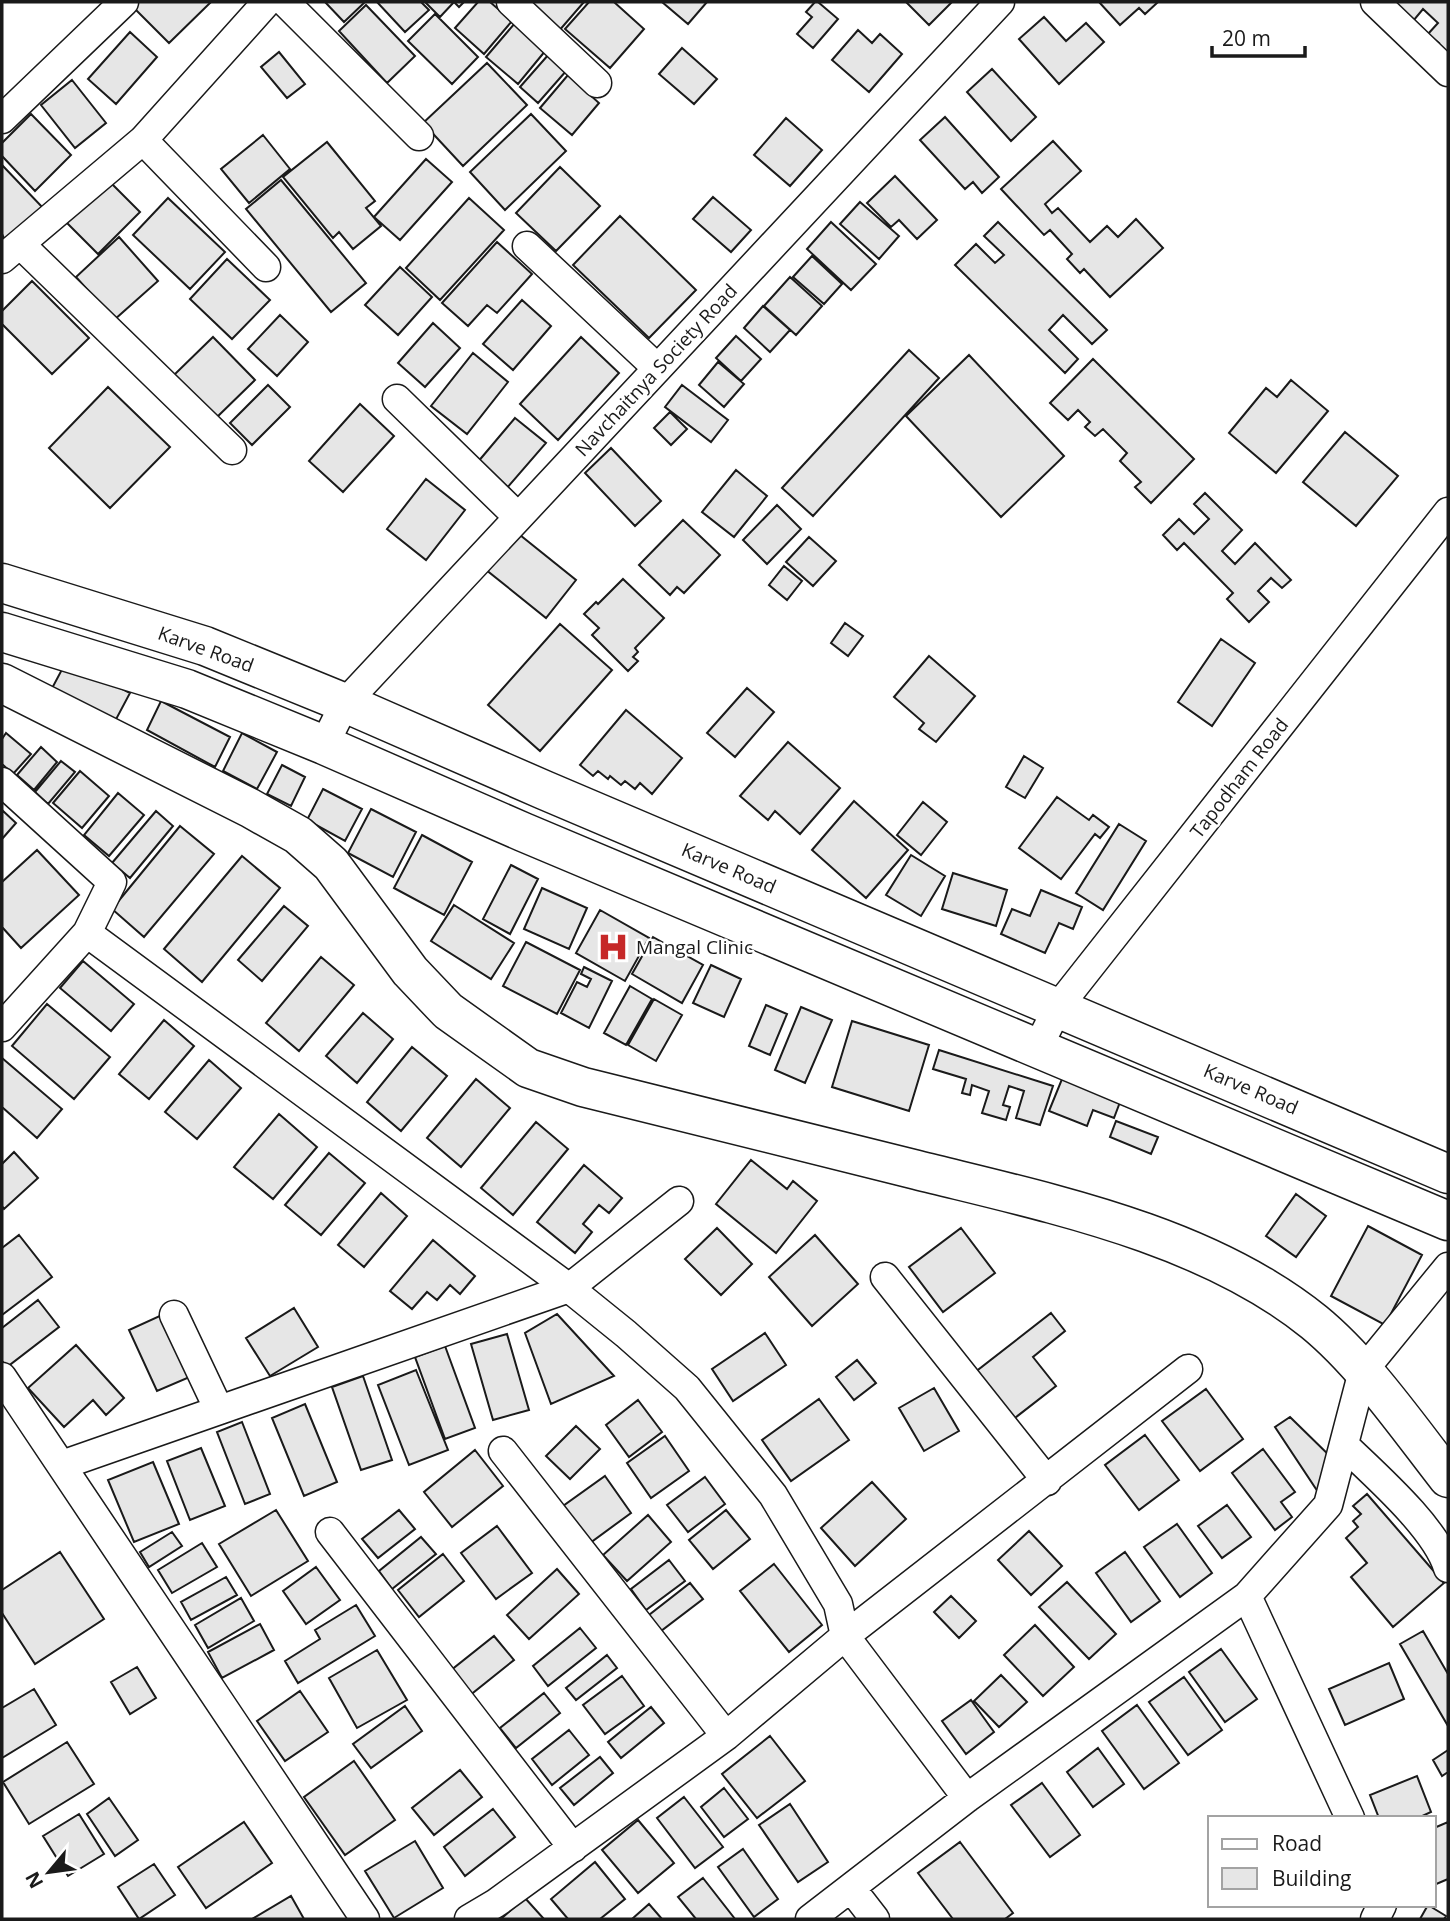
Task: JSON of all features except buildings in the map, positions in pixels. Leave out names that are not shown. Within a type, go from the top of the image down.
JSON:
[{"type":"main road","name":"Karve Road","points":[[2,583],[205,646],[345,703],[1448,1174]]},
{"type":"main road","points":[[2,632],[187,689],[1448,1221]]},
{"type":"main road","points":[[2,683],[298,835],[331,864],[410,971],[448,1011],[528,1068],[583,1087],[1036,1200],[1118,1223],[1191,1252],[1253,1280],[1315,1322],[1363,1371],[1448,1478]]},
{"type":"street","points":[[2,118],[124,2]]},
{"type":"street","points":[[232,450],[11,251],[143,140],[267,2]]},
{"type":"street","points":[[285,2],[419,136]]},
{"type":"street","points":[[511,2],[597,83]]},
{"type":"street","name":"Navchaitnya Society Road","points":[[324,745],[345,703],[1000,2]]},
{"type":"street","points":[[1375,2],[1448,72]]},
{"type":"street","points":[[143,140],[266,267]]},
{"type":"street","points":[[527,246],[657,368]]},
{"type":"street","points":[[397,399],[518,517]]},
{"type":"street","name":"Tapodham Road","points":[[1037,1049],[1058,1007],[1448,512]]},
{"type":"street","points":[[2,782],[112,882],[87,933],[2,1027]]},
{"type":"street","points":[[87,933],[569,1288],[687,1388],[773,1495],[838,1604],[845,1636],[967,1798]]},
{"type":"street","points":[[62,1465],[569,1288],[679,1201]]},
{"type":"street","points":[[810,1919],[967,1798],[1247,1596],[1328,1505],[1363,1371],[1448,1267]]},
{"type":"street","points":[[885,1277],[1047,1481]]},
{"type":"street","points":[[174,1315],[219,1410]]},
{"type":"street","points":[[470,1919],[496,1903],[726,1736],[845,1636],[1188,1370]]},
{"type":"street","points":[[2,1377],[365,1919]]},
{"type":"street","points":[[1344,1445],[1405,1504],[1444,1555],[1448,1568]]},
{"type":"street","points":[[503,1451],[726,1736]]},
{"type":"street","points":[[330,1532],[573,1847]]},
{"type":"street","points":[[1247,1596],[1349,1816]]},
{"type":"street","points":[[851,1888],[875,1919]]},
{"type":"place","name":"Mangal Clinic","points":[[613,947]]}]
